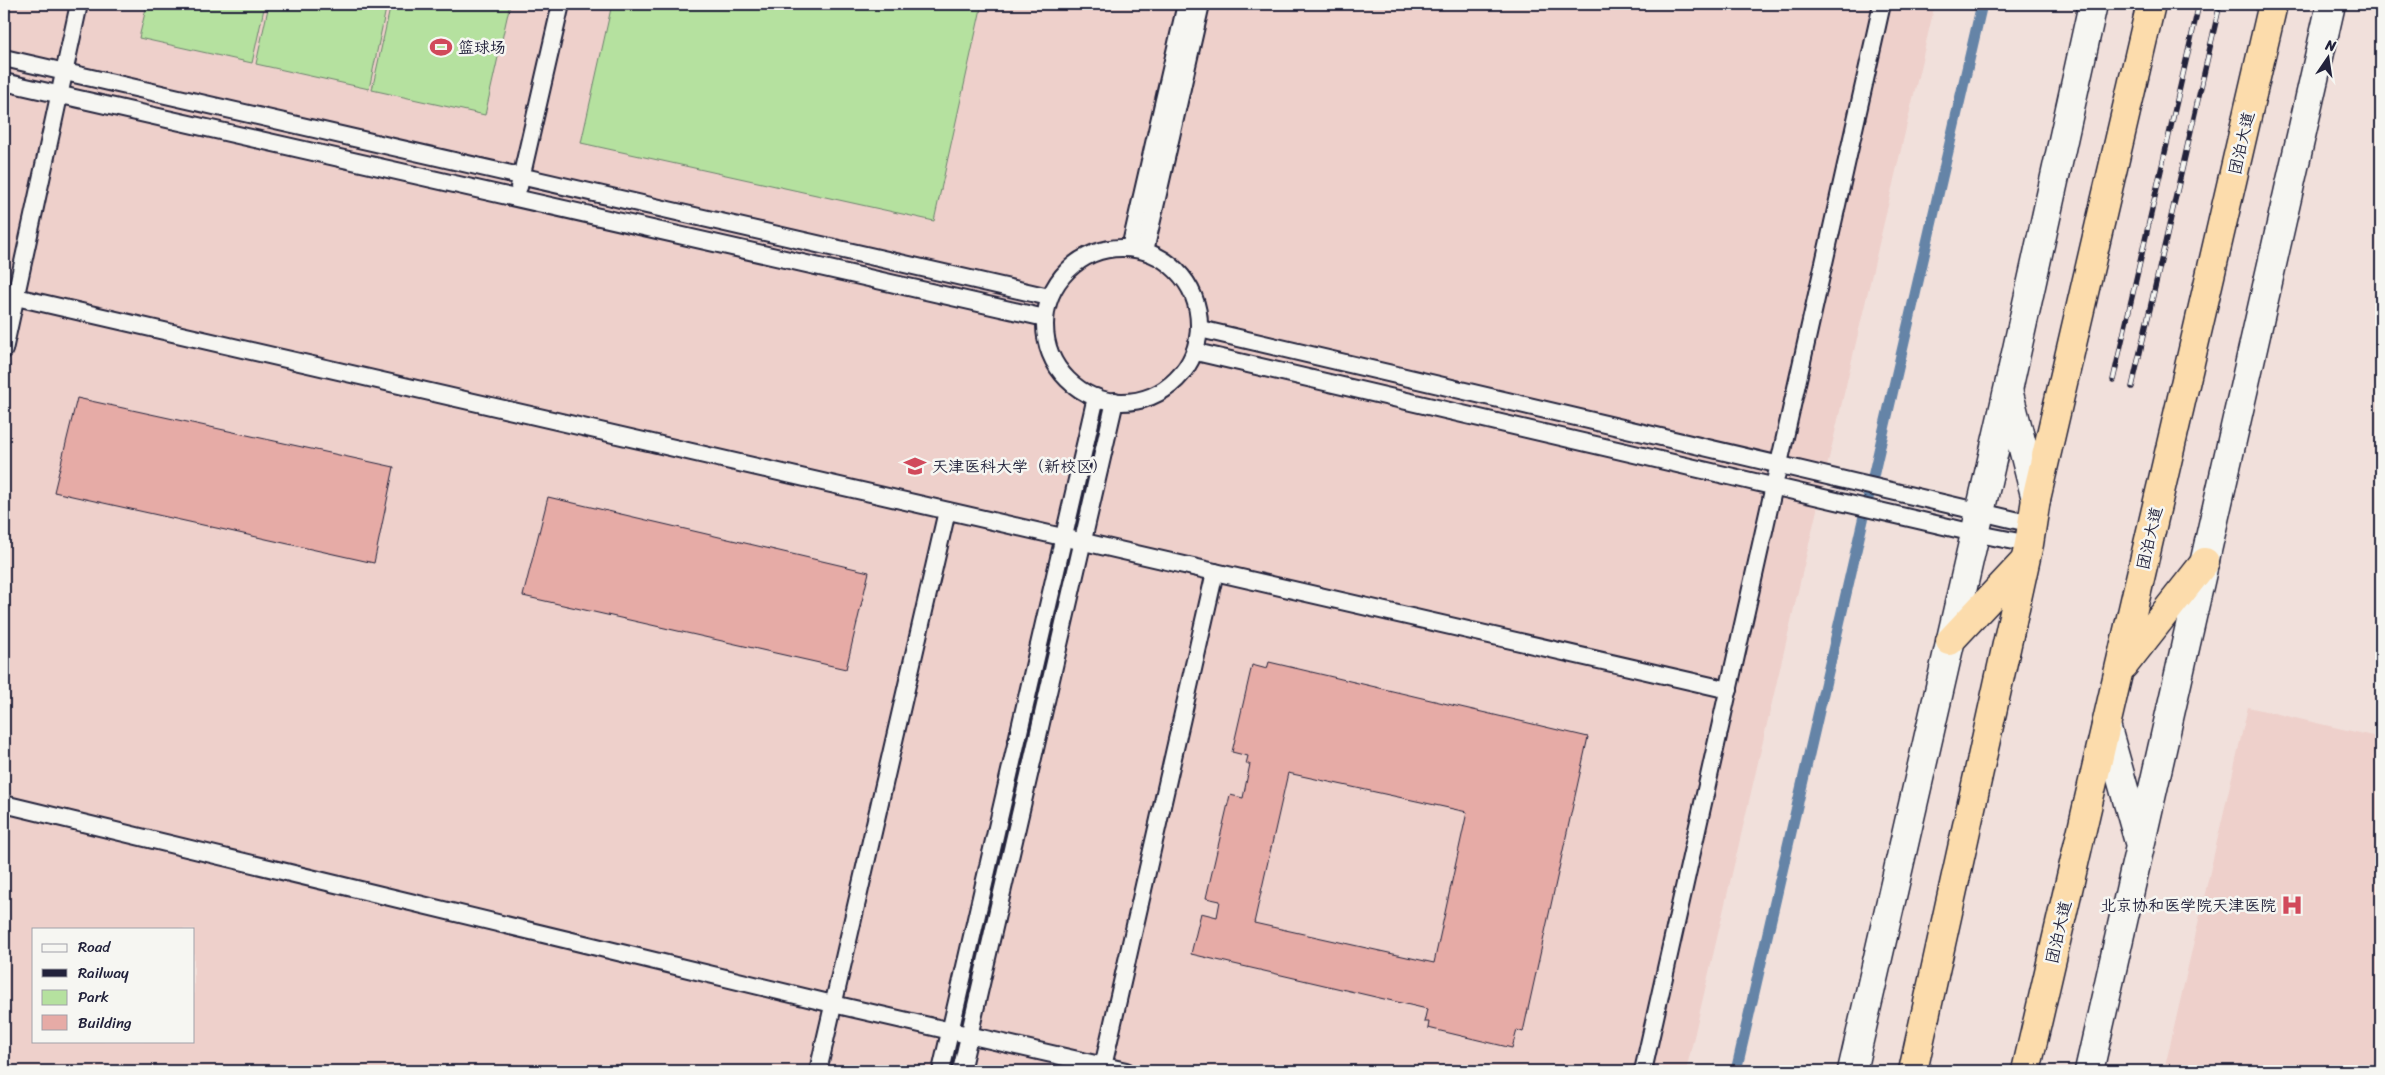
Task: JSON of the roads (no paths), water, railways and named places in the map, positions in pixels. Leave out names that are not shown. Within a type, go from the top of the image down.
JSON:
[{"type":"highway","points":[[1913,1071],[2031,532],[2151,4]]},
{"type":"highway","name":"团泊大道","points":[[2026,1071],[2273,4]]},
{"type":"highway","points":[[1950,641],[2031,532]]},
{"type":"highway","points":[[2118,672],[2205,562]]},
{"type":"street","points":[[1852,1071],[2008,390],[2093,4]]},
{"type":"street","points":[[2089,1071],[2331,4]]},
{"type":"street","points":[[2008,390],[2031,532]]},
{"type":"street","points":[[2106,725],[2140,846]]},
{"type":"lane","points":[[4,350],[79,4]]},
{"type":"lane","points":[[516,198],[561,4]]},
{"type":"lane","points":[[1138,250],[1186,4]]},
{"type":"lane","points":[[1138,250],[1201,4]]},
{"type":"lane","points":[[1643,1071],[1882,4]]},
{"type":"lane","points":[[4,58],[1050,297]]},
{"type":"lane","points":[[4,82],[1044,318]]},
{"type":"lane","points":[[1114,248],[1138,250],[1157,255],[1175,268],[1189,286],[1198,306],[1200,329],[1196,352],[1185,372],[1168,388],[1148,398],[1126,402],[1096,397],[1082,390],[1065,377],[1053,360],[1046,339],[1044,318],[1050,297],[1060,278],[1075,263],[1094,252],[1114,248]]},
{"type":"lane","points":[[16,297],[1729,690]]},
{"type":"lane","points":[[1200,329],[1890,491],[1977,522]]},
{"type":"lane","points":[[1196,352],[1884,511],[1977,522],[2031,532]]},
{"type":"lane","points":[[941,1071],[1096,397]]},
{"type":"lane","points":[[961,1071],[1115,401]]},
{"type":"lane","points":[[818,1071],[947,510]]},
{"type":"lane","points":[[1103,1069],[1215,572]]},
{"type":"lane","points":[[4,804],[833,1004],[970,1034],[1103,1069],[1126,1071]]},
{"type":"waterway","points":[[1736,1071],[1982,4]]},
{"type":"railway","points":[[2113,380],[2199,4]]},
{"type":"railway","points":[[2132,387],[2220,4]]},
{"type":"place","name":"篮球场","points":[[441,47]]},
{"type":"place","name":"天津医科大学（新校区）","points":[[915,466]]},
{"type":"place","name":"北京协和医学院天津医院","points":[[2292,905]]}]
